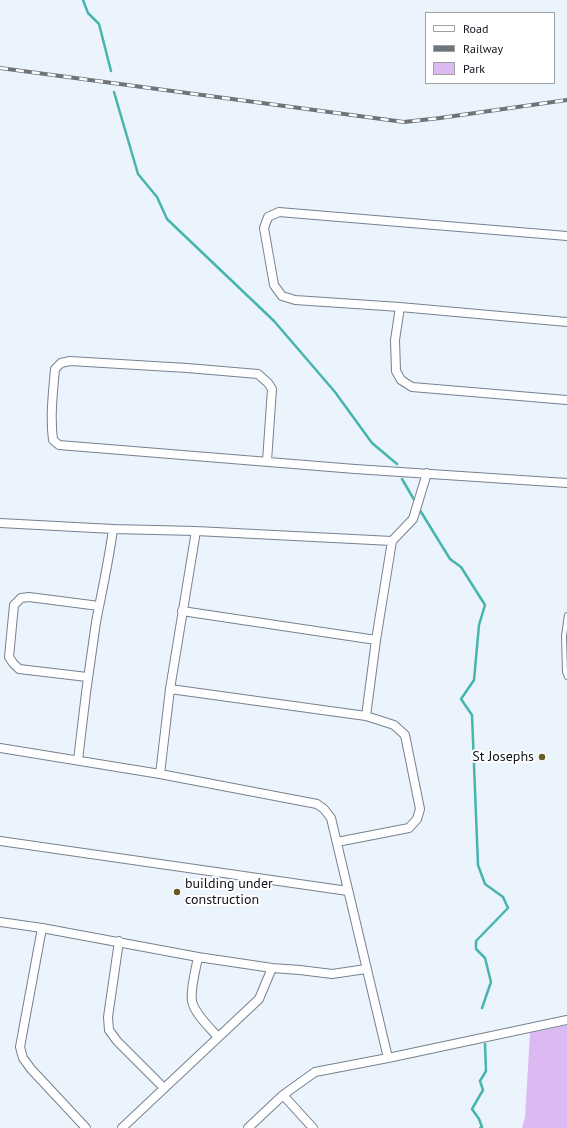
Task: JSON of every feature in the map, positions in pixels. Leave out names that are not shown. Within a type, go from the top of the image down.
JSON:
[{"type":"street","points":[[567,236],[278,212],[268,217],[264,228],[274,285],[282,296],[295,300],[400,307],[567,322]]},
{"type":"street","points":[[400,307],[395,340],[396,372],[401,380],[412,387],[567,400]]},
{"type":"street","points":[[267,461],[272,389],[258,374],[70,361],[61,363],[56,369],[52,402],[52,430],[53,440],[59,445],[355,469],[567,483]]},
{"type":"street","points":[[366,716],[376,640],[392,541],[413,519],[427,473]]},
{"type":"street","points":[[0,523],[392,541]]},
{"type":"street","points":[[78,760],[87,677],[99,606],[110,554],[113,529]]},
{"type":"street","points":[[160,774],[170,689],[196,531]]},
{"type":"street","points":[[87,677],[20,669],[13,663],[9,657],[14,605],[21,598],[28,597],[99,606]]},
{"type":"street","points":[[182,611],[376,640]]},
{"type":"street","points":[[170,689],[366,716],[394,726],[405,736],[420,809],[417,819],[409,828],[337,842]]},
{"type":"street","points":[[0,748],[160,774],[317,804],[324,809],[331,818],[388,1058]]},
{"type":"street","points":[[0,841],[348,891]]},
{"type":"street","points":[[0,922],[118,941],[198,957],[272,968],[332,974],[366,969]]},
{"type":"street","points":[[42,928],[20,1047],[23,1058],[31,1069],[86,1128]]},
{"type":"street","points":[[118,941],[108,1018],[110,1030],[117,1042],[164,1088]]},
{"type":"street","points":[[198,957],[192,1002],[196,1010],[218,1037]]},
{"type":"street","points":[[122,1128],[259,999],[272,968]]},
{"type":"street","points":[[248,1128],[283,1094],[315,1072],[567,1020]]},
{"type":"street","points":[[283,1094],[313,1128]]},
{"type":"lane","points":[[567,615],[564,636],[565,672],[567,677]]},
{"type":"green space","points":[[567,1025],[567,1128],[522,1128],[525,1118],[530,1033]]},
{"type":"waterway","points":[[83,0],[88,13],[99,24],[111,71]]},
{"type":"waterway","points":[[114,92],[138,174],[157,197],[167,219],[274,321],[335,392],[372,443],[397,464]]},
{"type":"waterway","points":[[402,479],[416,503]]},
{"type":"waterway","points":[[418,507],[450,559],[461,567],[485,605],[479,625],[474,680],[461,699],[472,715],[478,865],[485,884],[503,897],[508,908],[476,941],[476,949],[485,958],[491,982],[482,1008]]},
{"type":"waterway","points":[[480,1128],[482,1127],[479,1119],[472,1109],[483,1090],[480,1081],[486,1071],[485,1044]]},
{"type":"railway","points":[[0,68],[404,122],[567,100]]},
{"type":"place","name":"St Josephs","points":[[542,757]]},
{"type":"place","name":"building under construction","points":[[177,892]]}]
